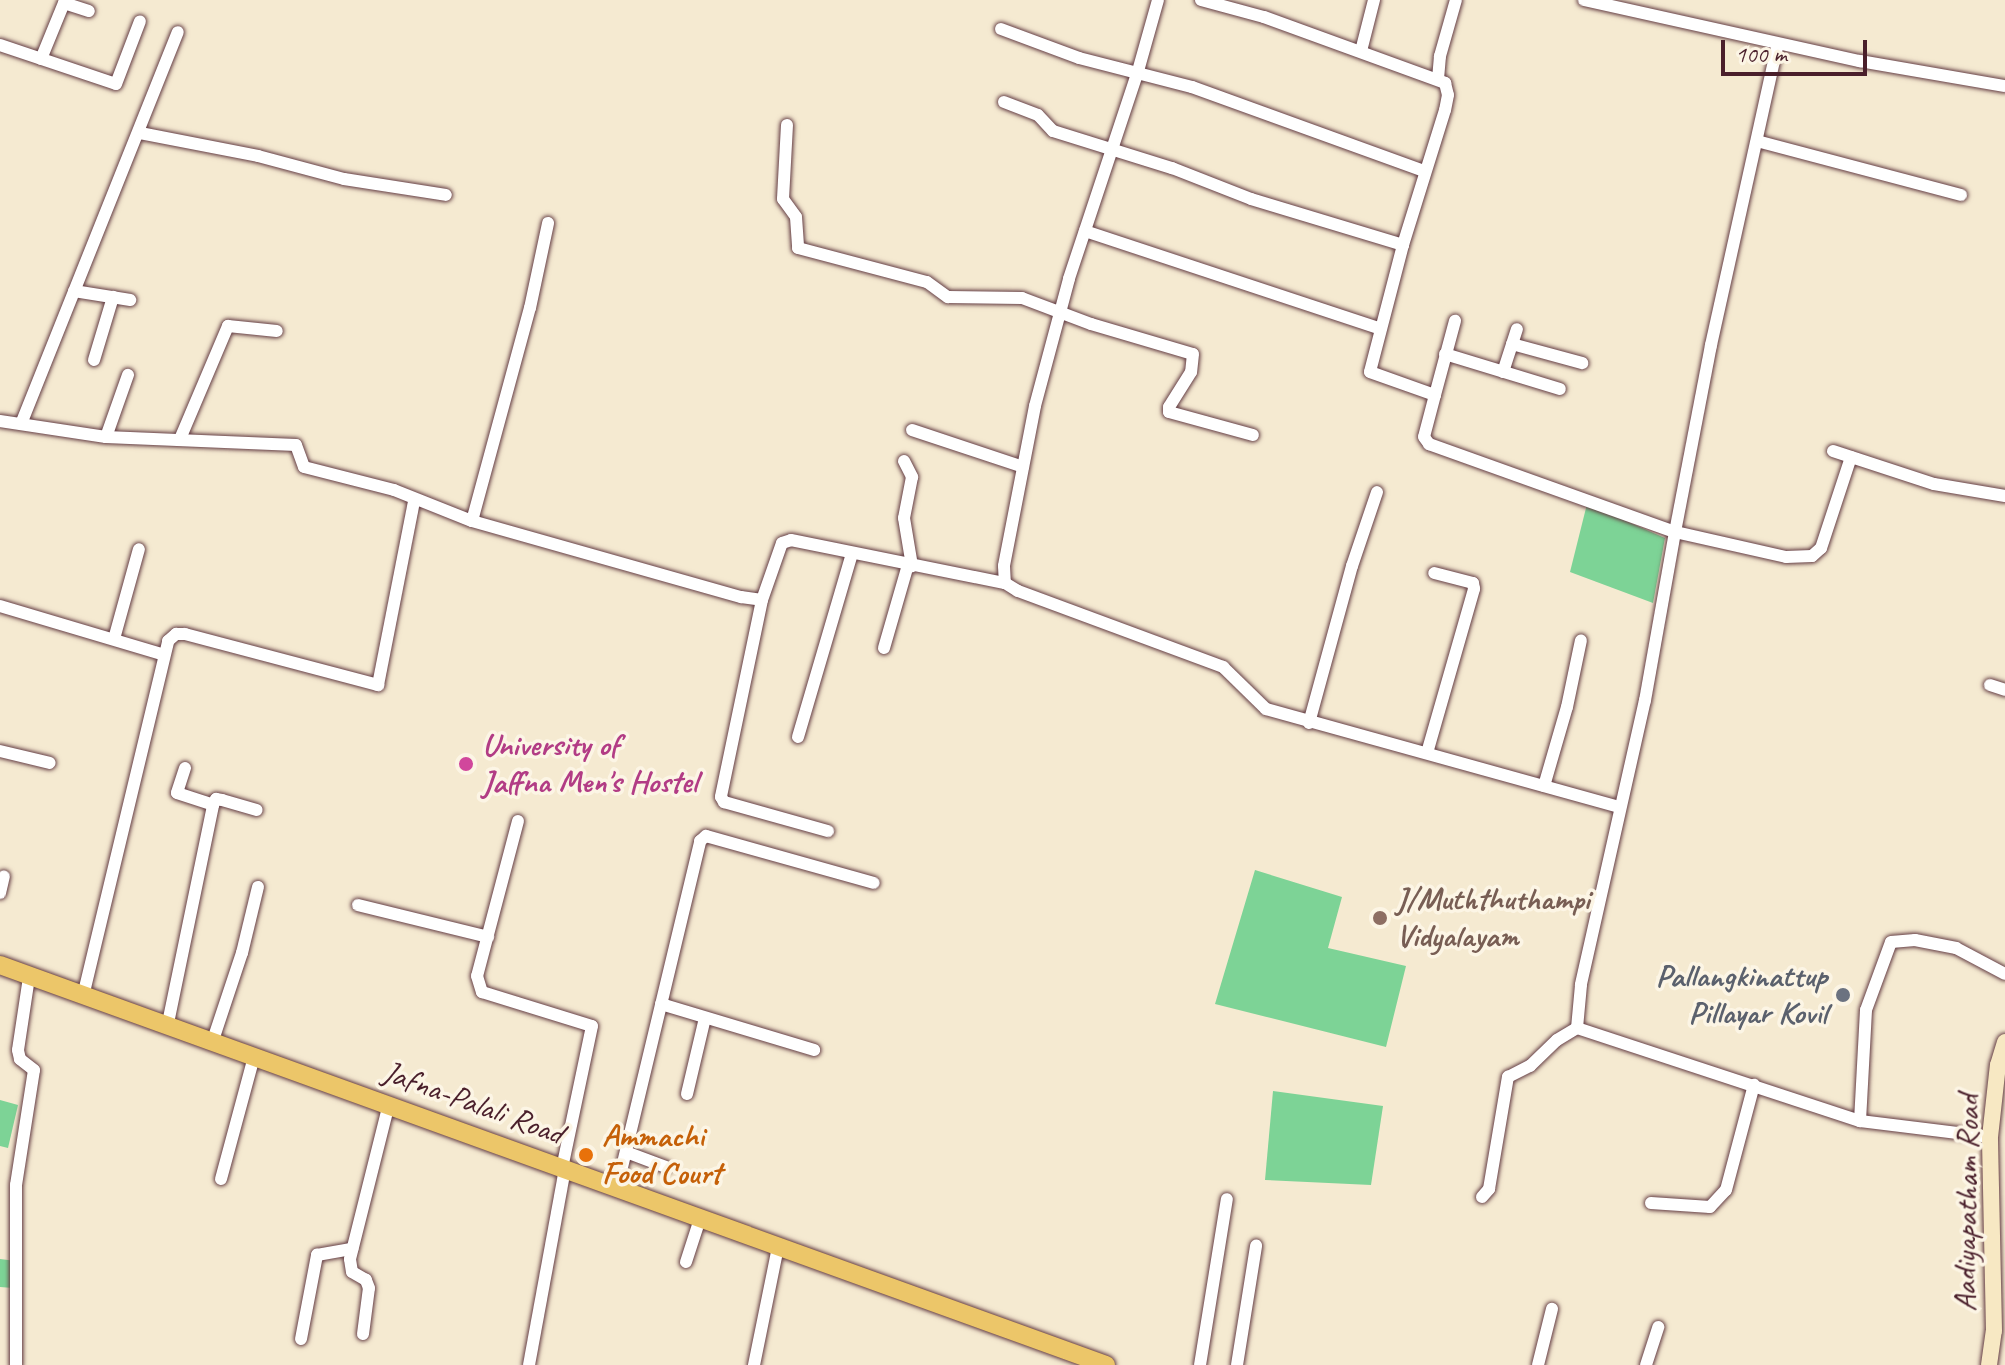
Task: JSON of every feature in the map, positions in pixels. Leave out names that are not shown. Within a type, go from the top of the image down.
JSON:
[{"type":"main road","name":"Jafna-Palali Road","points":[[0,965],[29,977],[84,992],[1079,1360],[1106,1365]]},
{"type":"street","points":[[1005,583],[1004,566],[1035,406],[1060,313],[1158,0]]},
{"type":"street","points":[[1201,0],[1361,51],[1445,83],[1448,95],[1379,328],[1370,372],[1435,395]]},
{"type":"street","points":[[1361,51],[1374,0]]},
{"type":"street","points":[[1438,79],[1440,56],[1456,0]]},
{"type":"street","points":[[1584,0],[1778,44],[2005,86]]},
{"type":"street","points":[[41,59],[59,2],[89,11]]},
{"type":"street","points":[[0,45],[116,84],[140,21]]},
{"type":"street","points":[[1001,29],[1079,58],[1138,71],[1275,116],[1424,171]]},
{"type":"street","points":[[21,424],[178,32]]},
{"type":"street","points":[[1577,1028],[1581,985],[1645,700],[1711,345],[1778,44]]},
{"type":"street","points":[[1004,102],[1038,115],[1053,131],[1403,245]]},
{"type":"street","points":[[787,125],[783,199],[796,217],[798,248],[927,282],[948,297],[1011,296],[1193,354],[1191,372],[1169,407],[1169,412],[1253,435]]},
{"type":"street","points":[[140,133],[258,156],[344,179],[446,195]]},
{"type":"street","points":[[1757,141],[1961,195]]},
{"type":"street","points":[[472,521],[530,308],[548,223]]},
{"type":"street","points":[[1085,231],[1379,328]]},
{"type":"street","points":[[74,291],[130,300]]},
{"type":"street","points":[[94,360],[113,297]]},
{"type":"street","points":[[1455,321],[1424,437],[1429,444],[1675,532],[1786,557],[1812,556],[1821,548],[1851,457]]},
{"type":"street","points":[[180,439],[228,326],[277,331]]},
{"type":"street","points":[[1503,372],[1517,329]]},
{"type":"street","points":[[1512,344],[1582,363]]},
{"type":"street","points":[[1445,354],[1560,389]]},
{"type":"street","points":[[106,437],[128,375]]},
{"type":"street","points":[[1,426],[21,424],[106,437],[296,445],[304,467],[394,490],[414,501],[472,521],[741,597],[762,600]]},
{"type":"street","points":[[912,430],[1023,467]]},
{"type":"street","points":[[1833,451],[1934,484],[2005,496]]},
{"type":"street","points":[[884,648],[910,565],[904,518],[912,477],[904,461]]},
{"type":"street","points":[[1309,723],[1352,566],[1377,492]]},
{"type":"street","points":[[84,992],[168,641],[176,634],[185,634],[378,685],[414,501]]},
{"type":"street","points":[[828,831],[724,802],[721,797],[762,600],[782,543],[786,541],[1005,583],[1018,591],[1223,667],[1266,709],[1620,807]]},
{"type":"street","points":[[114,639],[139,549]]},
{"type":"street","points":[[798,737],[852,554]]},
{"type":"street","points":[[1427,753],[1474,589],[1473,583],[1434,573]]},
{"type":"street","points":[[0,606],[164,655]]},
{"type":"street","points":[[1544,786],[1567,707],[1581,640]]},
{"type":"street","points":[[1990,685],[2005,690]]},
{"type":"street","points":[[0,751],[50,763]]},
{"type":"street","points":[[185,768],[177,793],[213,805]]},
{"type":"street","points":[[168,1023],[213,805],[216,799],[257,810]]},
{"type":"street","points":[[518,821],[477,976],[482,992],[592,1026],[529,1365]]},
{"type":"street","points":[[617,1188],[700,841],[706,836],[874,883]]},
{"type":"street","points":[[0,893],[4,876]]},
{"type":"street","points":[[213,1040],[242,953],[258,887]]},
{"type":"street","points":[[358,905],[488,937]]},
{"type":"street","points":[[1860,1121],[1866,1010],[1891,942],[1915,940],[1956,948],[2005,974]]},
{"type":"street","points":[[16,1365],[16,1185],[34,1070],[20,1059],[18,1050],[29,977]]},
{"type":"street","points":[[661,1004],[814,1050]]},
{"type":"street","points":[[687,1094],[705,1018]]},
{"type":"street","points":[[1482,1197],[1489,1189],[1508,1077],[1530,1066],[1557,1040],[1577,1028],[1860,1121],[1990,1137]]},
{"type":"street","name":"Aadiyapatham Road","points":[[1989,1365],[1994,1331],[1998,1225],[1990,1137],[1999,1110],[1998,1065],[2005,1042]]},
{"type":"street","points":[[221,1179],[254,1057]]},
{"type":"street","points":[[1651,1203],[1710,1207],[1726,1190],[1754,1085]]},
{"type":"street","points":[[363,1334],[369,1288],[350,1267],[352,1249],[389,1104]]},
{"type":"street","points":[[626,1152],[666,1167]]},
{"type":"street","points":[[1200,1365],[1227,1199]]},
{"type":"street","points":[[686,1262],[700,1219]]},
{"type":"street","points":[[1237,1365],[1256,1246]]},
{"type":"street","points":[[754,1365],[778,1247]]},
{"type":"street","points":[[301,1339],[317,1255],[352,1249]]},
{"type":"street","points":[[0,1261],[14,1262]]},
{"type":"street","points":[[1538,1365],[1552,1309]]},
{"type":"street","points":[[1646,1365],[1658,1327]]},
{"type":"green space","points":[[1587,504],[1665,538],[1653,603],[1570,572]]},
{"type":"green space","points":[[1255,870],[1342,897],[1328,948],[1406,966],[1386,1047],[1215,1004]]},
{"type":"green space","points":[[1273,1091],[1383,1106],[1371,1185],[1265,1180]]},
{"type":"green space","points":[[0,1100],[18,1105],[8,1148],[0,1146]]},
{"type":"green space","points":[[0,1259],[16,1261],[13,1288],[0,1287]]},
{"type":"place","name":"University of Jaffna Men's Hostel","points":[[466,764]]},
{"type":"place","name":"J/Muththuthampi Vidyalayam","points":[[1380,918]]},
{"type":"place","name":"Pallangkinattup Pillayar Kovil","points":[[1843,995]]},
{"type":"place","name":"Ammachi Food Court","points":[[586,1155]]}]
